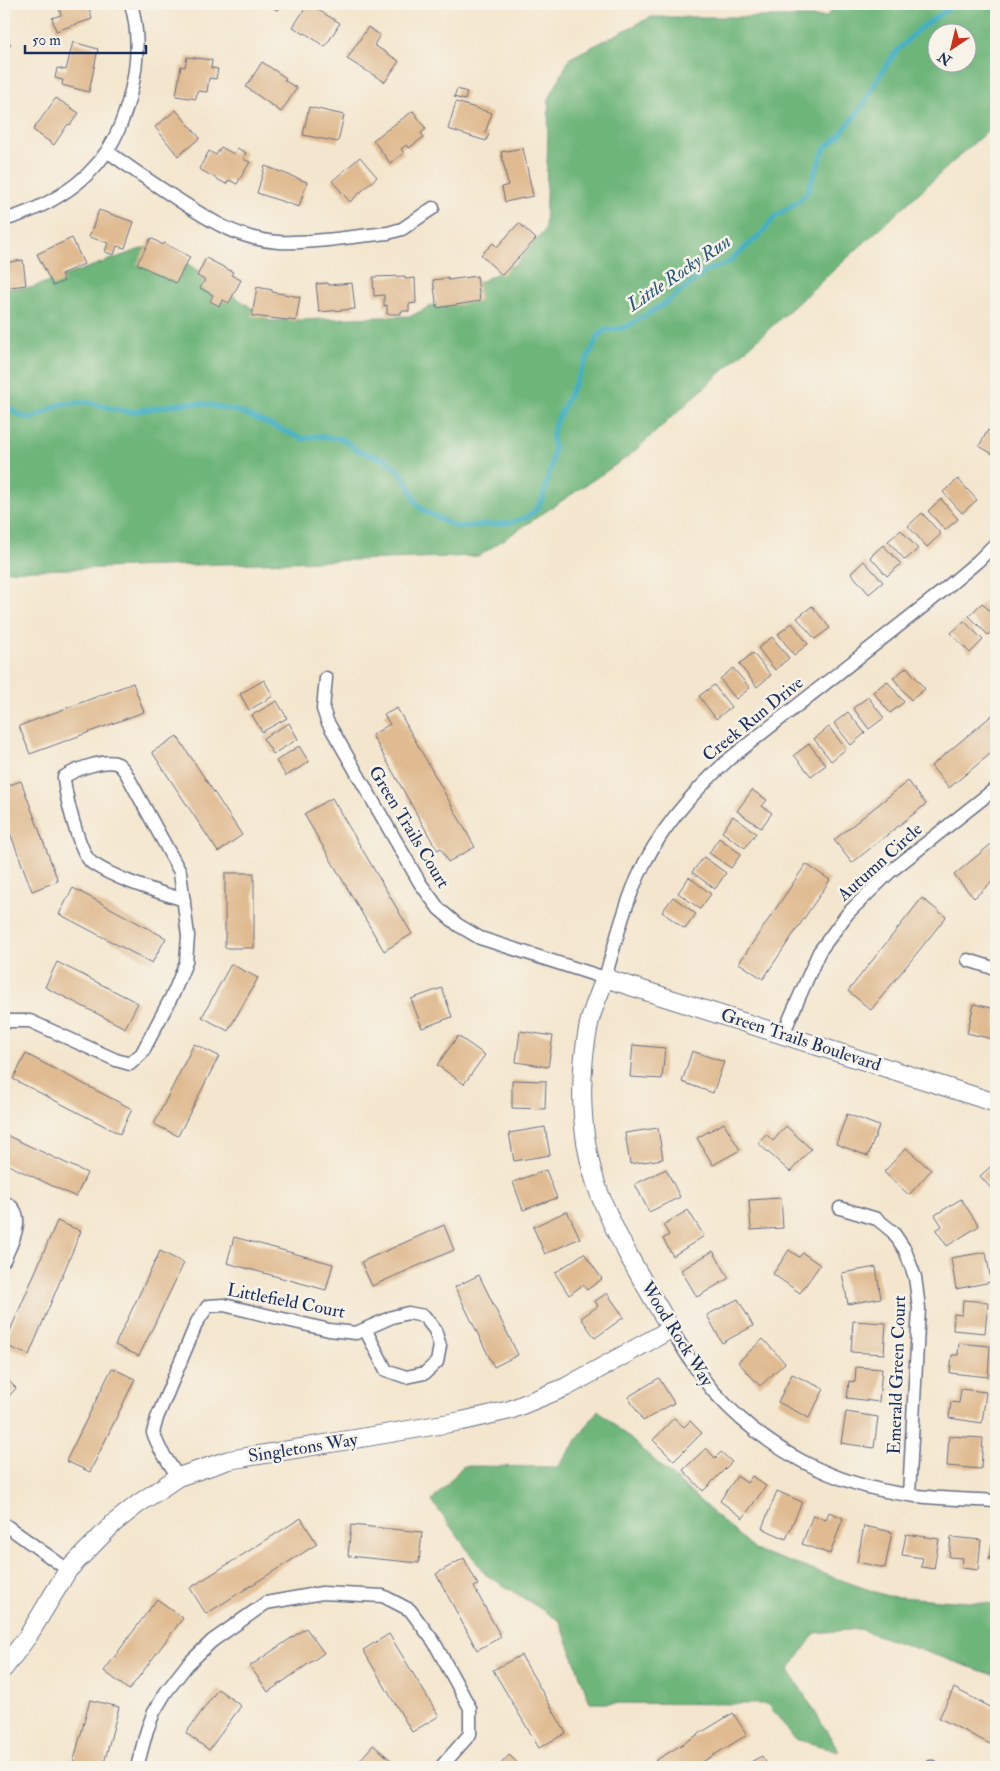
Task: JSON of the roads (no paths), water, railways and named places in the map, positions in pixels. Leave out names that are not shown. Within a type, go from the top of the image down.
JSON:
[{"type":"street","points":[[4,220],[38,208],[53,200],[78,182],[96,165],[107,151],[126,110],[134,80],[137,60],[136,35],[131,4]]},
{"type":"street","points":[[107,151],[212,222],[236,233],[262,240],[299,242],[388,233],[402,229],[433,208]]},
{"type":"street","name":"Creek Run Drive","points":[[605,978],[625,909],[638,877],[658,839],[681,807],[728,760],[939,594],[978,561],[996,542]]},
{"type":"street","name":"Green Trails Court","points":[[326,678],[323,709],[327,721],[420,883],[439,909],[458,925],[480,938],[605,978]]},
{"type":"street","points":[[4,1024],[8,1021],[30,1021],[116,1060],[130,1064],[142,1053],[161,1020],[186,962],[188,936],[184,900],[180,872],[126,773],[118,764],[107,761],[71,772],[64,777],[64,789],[81,844],[91,862],[140,885],[184,900]]},
{"type":"street","name":"Autumn Circle","points":[[783,1034],[819,952],[848,913],[890,871],[996,788]]},
{"type":"street","points":[[968,960],[996,969]]},
{"type":"street","name":"Green Trails Boulevard","points":[[605,978],[996,1103]]},
{"type":"street","name":"Wood Rock Way","points":[[605,978],[589,1023],[583,1063],[583,1100],[587,1147],[603,1203],[620,1240],[693,1364],[714,1391],[739,1418],[768,1442],[800,1462],[834,1477],[870,1488],[909,1495],[996,1501]]},
{"type":"street","points":[[4,1202],[10,1205],[16,1214],[17,1230],[4,1260]]},
{"type":"street","name":"Emerald Green Court","points":[[840,1208],[877,1219],[893,1232],[905,1250],[915,1277],[919,1308],[909,1495]]},
{"type":"street","name":"Littlefield Court","points":[[178,1477],[160,1449],[153,1433],[157,1418],[196,1322],[208,1306],[224,1305],[329,1330],[356,1332],[392,1316],[408,1313],[424,1316],[435,1330],[440,1346],[438,1362],[426,1373],[406,1377],[386,1370],[365,1329]]},
{"type":"street","name":"Singletons Way","points":[[4,1668],[28,1636],[68,1570],[114,1524],[138,1504],[178,1477],[229,1460],[462,1421],[510,1410],[566,1387],[671,1329]]},
{"type":"street","points":[[4,1524],[68,1570]]},
{"type":"street","points":[[137,1767],[154,1712],[166,1692],[187,1665],[212,1641],[266,1603],[322,1593],[383,1596],[410,1610],[434,1642],[470,1708],[470,1734],[441,1767]]},
{"type":"waterway","name":"Little Rocky Run","points":[[4,409],[10,408],[21,416],[33,418],[61,404],[88,402],[131,412],[186,403],[205,404],[240,412],[303,439],[316,436],[343,439],[358,451],[385,459],[399,470],[421,509],[456,527],[509,523],[527,517],[537,509],[542,500],[552,463],[554,448],[552,439],[555,424],[599,335],[605,330],[628,326],[667,302],[708,270],[726,264],[760,235],[775,217],[800,200],[807,192],[825,148],[839,136],[864,104],[878,78],[895,53],[919,29],[955,4]]}]
